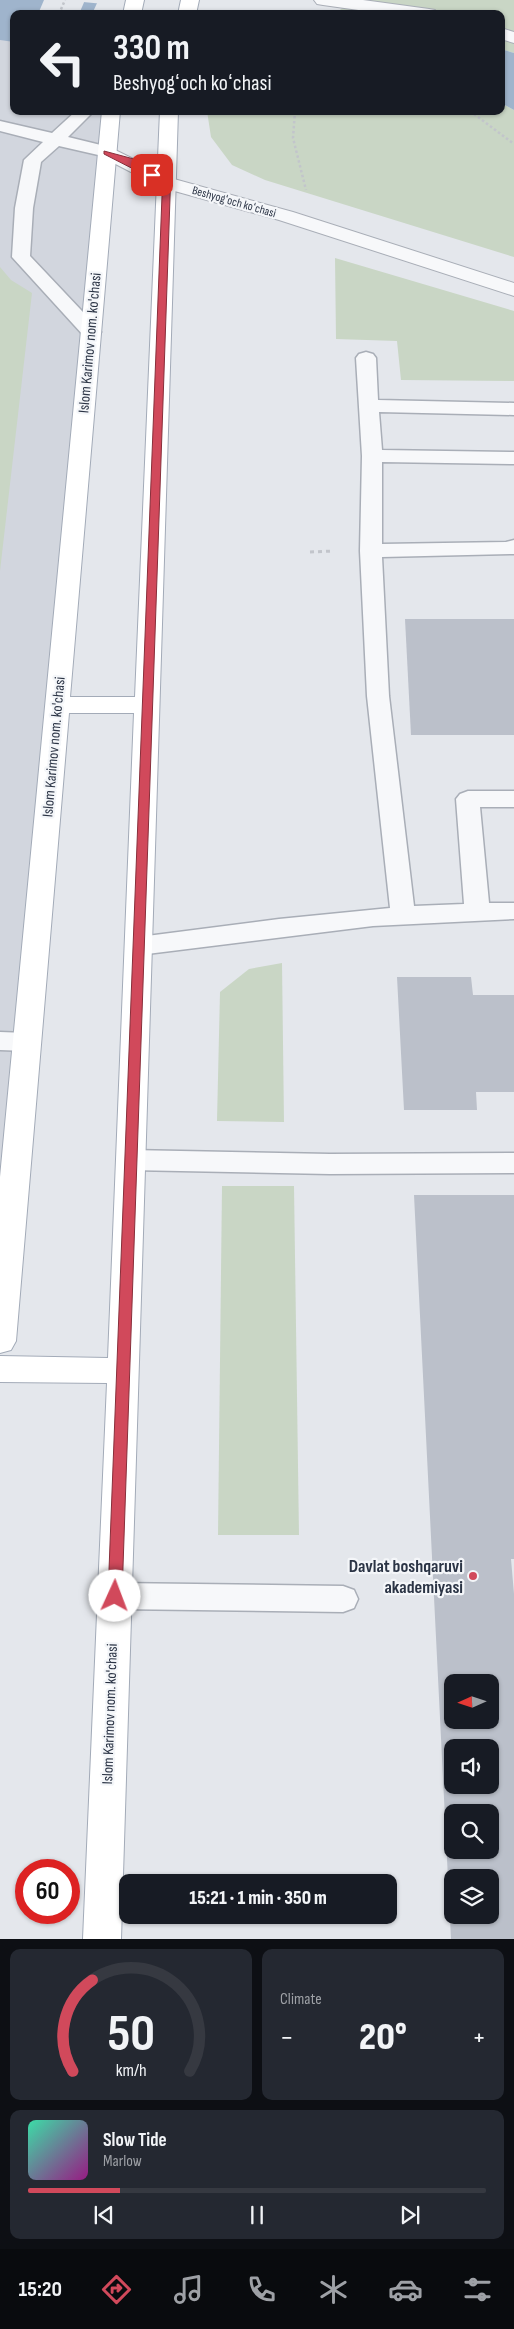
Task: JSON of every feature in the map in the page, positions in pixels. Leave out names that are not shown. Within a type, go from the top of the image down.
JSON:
[{"type":"main road","name":"Islom Karimov nom. ko'chasi","points":[[0,1341],[13,1042],[58,705],[111,115]]},
{"type":"main road","name":"Islom Karimov nom. ko'chasi","points":[[102,1939],[169,115]]},
{"type":"main road","points":[[58,705],[148,705]]},
{"type":"main road","points":[[0,1369],[122,1371]]},
{"type":"street","points":[[323,0],[399,10]]},
{"type":"street","name":"Beshyogʻoch koʻchasi","points":[[107,152],[167,176],[514,290]]},
{"type":"street","name":"Beshyogʻoch koʻchasi","points":[[167,176],[514,279]]},
{"type":"lane","points":[[82,115],[33,160],[24,208],[21,256],[91,332]]},
{"type":"lane","points":[[0,126],[107,152]]},
{"type":"lane","points":[[366,358],[372,456],[371,551],[378,696],[403,916]]},
{"type":"lane","points":[[370,406],[514,409]]},
{"type":"lane","points":[[372,456],[514,458]]},
{"type":"lane","points":[[371,551],[511,548],[514,546]]},
{"type":"lane","points":[[477,911],[468,799],[514,799]]},
{"type":"lane","points":[[139,946],[324,922],[477,911],[514,911]]},
{"type":"lane","points":[[130,1160],[330,1164],[514,1163]]},
{"type":"lane","points":[[115,1596],[343,1599]]},
{"type":"path","points":[[294,115],[293,138],[308,197]]},
{"type":"path","points":[[475,115],[514,144]]},
{"type":"shaded area","points":[[0,20],[10,21],[10,115],[111,115],[0,1341]]},
{"type":"green space","points":[[352,0],[514,0],[514,53],[505,50],[505,10],[340,10]]},
{"type":"green space","points":[[505,105],[514,110],[514,257],[265,180],[232,165],[211,137],[208,115],[505,115]]},
{"type":"green space","points":[[335,258],[514,311],[514,381],[401,380],[397,341],[336,339]]},
{"type":"green space","points":[[0,267],[11,280],[32,293],[0,571]]},
{"type":"green space","points":[[282,963],[284,1122],[217,1121],[220,992],[249,969]]},
{"type":"green space","points":[[222,1186],[294,1186],[299,1535],[218,1535]]},
{"type":"water","points":[[0,0],[62,0],[167,10],[10,10],[10,41],[0,40]]},
{"type":"water","points":[[505,50],[514,53],[514,110],[505,105]]},
{"type":"pier","points":[[44,0],[85,0],[81,10],[40,10]]},
{"type":"pier","points":[[98,1],[198,10],[94,10]]},
{"type":"building","points":[[405,619],[514,619],[514,735],[411,735]]},
{"type":"building","points":[[397,977],[471,977],[473,995],[514,995],[514,1092],[476,1092],[477,1110],[404,1110]]},
{"type":"building","name":"Davlat boshqaruvi akademiyasi","points":[[414,1195],[514,1195],[514,1559],[511,1559],[514,1594],[514,1939],[451,1939],[450,1924],[499,1924],[499,1869],[448,1869],[447,1859],[499,1859],[499,1804],[444,1804]]},
{"type":"place","name":"Davlat boshqaruvi akademiyasi","points":[[473,1576]]},
{"type":"route","points":[[115,1596],[167,169],[107,152],[152,175]]}]
